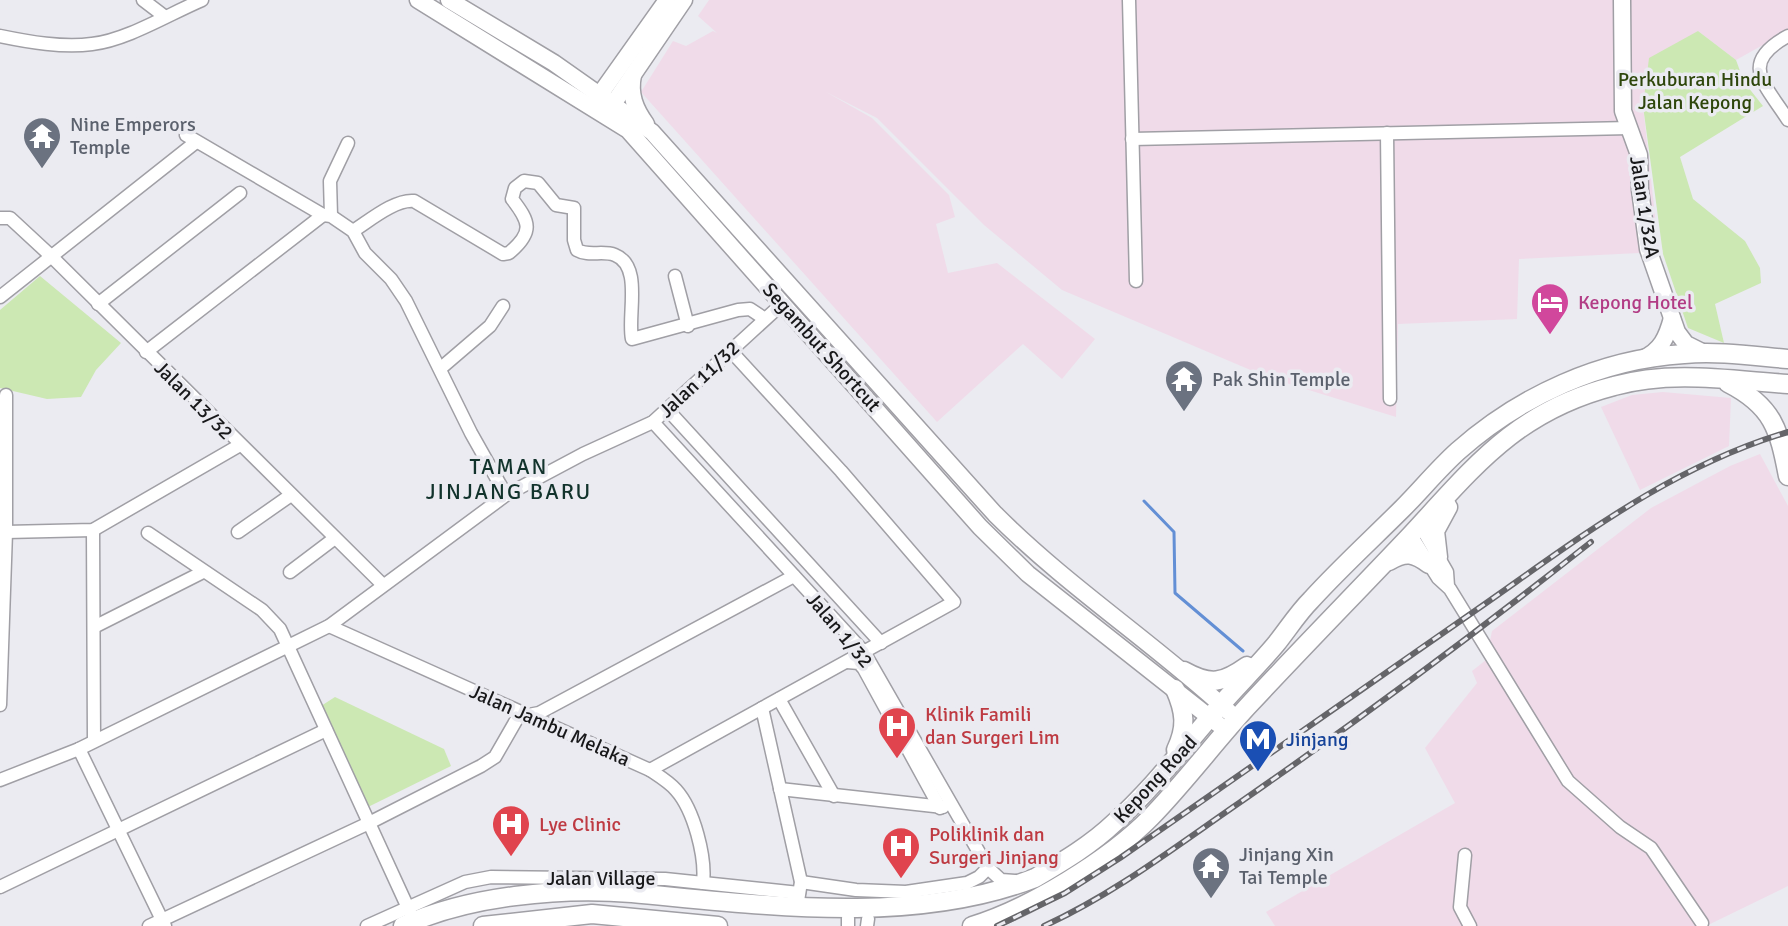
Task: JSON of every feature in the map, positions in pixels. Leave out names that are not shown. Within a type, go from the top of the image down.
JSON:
[{"type":"main road","name":"Segambut Shortcut","points":[[418,0],[652,132],[995,514],[1035,554],[1184,671],[1215,711]]},
{"type":"main road","name":"Segambut Shortcut","points":[[449,0],[554,63],[603,104],[648,149],[980,527],[1028,574],[1175,689],[1215,711]]},
{"type":"main road","points":[[652,132],[633,100],[626,71],[667,0]]},
{"type":"main road","points":[[603,104],[684,0]]},
{"type":"main road","name":"Jalan 1/32A","points":[[1622,0],[1623,111],[1639,155],[1648,249],[1672,318]]},
{"type":"main road","points":[[554,63],[585,75],[626,71]]},
{"type":"main road","points":[[753,244],[788,293],[788,299],[783,303]]},
{"type":"main road","points":[[1672,318],[1681,339],[1704,353]]},
{"type":"main road","points":[[1636,360],[1654,353],[1660,347],[1669,332],[1672,318]]},
{"type":"main road","name":"Kepong Road","points":[[408,918],[489,900],[585,892],[628,893],[848,922],[868,922],[986,900],[1029,882],[1093,840],[1124,814],[1275,645],[1310,600],[1458,451],[1510,411],[1553,388],[1636,360],[1704,353],[1788,359]]},
{"type":"main road","points":[[1741,355],[1752,365],[1788,368]]},
{"type":"main road","name":"Kepong Road","points":[[972,926],[1005,914],[1053,888],[1114,848],[1149,819],[1231,725],[1414,528],[1473,467],[1525,423],[1597,390],[1664,377],[1788,384]]},
{"type":"main road","points":[[1723,380],[1758,401],[1775,422],[1788,476]]},
{"type":"main road","points":[[1184,671],[1197,678],[1223,681],[1275,645],[1313,613],[1393,533],[1414,528],[1419,504],[1449,468],[1458,451]]},
{"type":"main road","points":[[1384,563],[1398,555],[1410,553],[1433,561],[1437,523],[1473,467]]},
{"type":"main road","points":[[1170,764],[1185,727],[1183,706],[1175,689]]},
{"type":"main road","points":[[1215,711],[1231,725]]},
{"type":"main road","points":[[483,926],[615,914],[718,926]]},
{"type":"street","points":[[143,0],[164,16]]},
{"type":"street","points":[[0,36],[56,44],[92,44],[119,37],[202,0]]},
{"type":"street","points":[[1129,0],[1136,281]]},
{"type":"street","points":[[1788,36],[1764,52],[1759,62],[1761,80],[1788,120]]},
{"type":"street","points":[[1132,139],[1630,128]]},
{"type":"street","points":[[1387,133],[1390,399]]},
{"type":"street","points":[[0,297],[191,138],[353,231],[365,253],[391,279],[406,301],[471,433],[506,495]]},
{"type":"street","points":[[146,352],[327,216],[330,181],[348,143]]},
{"type":"street","points":[[353,231],[406,200],[414,201],[503,254],[509,253],[524,236],[527,223],[512,199],[515,188],[524,181],[538,183],[551,202],[574,208],[577,250],[584,254],[612,254],[625,261],[630,268],[629,325],[632,339],[738,310],[750,309],[765,319]]},
{"type":"street","points":[[98,304],[240,193]]},
{"type":"street","name":"Jalan 13/32","points":[[2,217],[10,218],[51,256],[383,585]]},
{"type":"street","points":[[675,276],[688,326]]},
{"type":"street","name":"Jalan 11/32","points":[[0,780],[79,749],[329,626],[506,495],[583,454],[653,422],[783,303]]},
{"type":"street","points":[[441,368],[493,323],[503,306]]},
{"type":"street","points":[[650,770],[954,602],[841,471],[730,350]]},
{"type":"street","points":[[0,705],[6,532],[6,395]]},
{"type":"street","points":[[667,409],[881,643]]},
{"type":"street","name":"Jalan 1/32","points":[[653,422],[864,652],[946,807],[988,868]]},
{"type":"street","points":[[6,532],[93,530],[240,445]]},
{"type":"street","points":[[238,532],[291,495]]},
{"type":"street","points":[[1414,528],[1568,781],[1620,827],[1651,848],[1702,923]]},
{"type":"street","points":[[93,530],[94,741]]},
{"type":"street","points":[[148,533],[262,610],[280,629],[369,823],[408,918]]},
{"type":"street","points":[[290,572],[335,538]]},
{"type":"street","points":[[94,627],[203,572]]},
{"type":"street","points":[[149,926],[163,923],[369,823],[495,757],[518,717],[539,713],[794,576]]},
{"type":"street","name":"Jalan Jambu Melaka","points":[[329,626],[650,770],[674,787],[685,801],[697,832],[703,883]]},
{"type":"street","points":[[847,662],[859,663],[864,669],[946,807]]},
{"type":"street","points":[[779,699],[834,796]]},
{"type":"street","points":[[762,708],[800,887],[793,913]]},
{"type":"street","points":[[0,887],[326,730]]},
{"type":"street","points":[[79,749],[163,923]]},
{"type":"street","points":[[780,789],[946,807]]},
{"type":"street","points":[[988,868],[1001,880],[1018,880],[1093,840]]},
{"type":"street","points":[[1465,855],[1460,907],[1470,926]]},
{"type":"street","points":[[948,909],[987,890],[991,880],[988,868]]},
{"type":"street","name":"Jalan Village","points":[[408,918],[465,882],[491,877],[665,879],[906,892],[967,883],[988,868]]},
{"type":"street","name":"Kepong Road","points":[[367,926],[408,918]]},
{"type":"shaded area","points":[[709,0],[1788,0],[1788,31],[1736,60],[1698,31],[1643,106],[1659,252],[1519,259],[1517,319],[1398,324],[1396,417],[1267,377],[1062,290],[984,225],[877,118],[826,92],[872,118],[949,195],[955,217],[936,224],[948,273],[997,263],[1095,339],[1062,379],[1023,344],[937,422],[641,92],[673,41],[686,46],[713,31],[717,33],[698,16]]},
{"type":"shaded area","points":[[1663,392],[1731,398],[1729,446],[1640,490],[1601,407],[1632,395]]},
{"type":"shaded area","points":[[1760,454],[1788,506],[1788,886],[1706,926],[1275,926],[1266,912],[1455,803],[1425,748],[1477,683],[1472,671],[1486,660],[1492,631],[1651,508],[1730,466]]},
{"type":"green space","name":"Perkuburan Hindu Jalan Kepong","points":[[1698,31],[1736,60],[1744,82],[1763,106],[1680,157],[1693,199],[1745,241],[1760,268],[1761,283],[1715,304],[1724,343],[1688,328],[1663,254],[1643,106],[1649,58]]},
{"type":"green space","points":[[40,276],[121,343],[96,370],[81,397],[47,399],[0,388],[0,310]]},
{"type":"green space","points":[[335,697],[444,749],[451,766],[368,807],[321,706]]},
{"type":"waterway","points":[[1144,501],[1174,532],[1175,593],[1243,651]]},
{"type":"railway","points":[[997,926],[1065,893],[1120,858],[1626,507],[1704,465],[1788,432]]},
{"type":"railway","points":[[1044,926],[1120,885],[1284,772],[1417,676],[1591,542]]},
{"type":"place","name":"Nine Emperors Temple","points":[[42,170]]},
{"type":"place","name":"Kepong Hotel","points":[[1550,336]]},
{"type":"place","name":"Pak Shin Temple","points":[[1184,413]]},
{"type":"place","name":"Klinik Famili dan Surgeri Lim","points":[[897,760]]},
{"type":"place","name":"Jinjang","points":[[1258,773]]},
{"type":"place","name":"Lye Clinic","points":[[511,858]]},
{"type":"place","name":"Poliklinik dan Surgeri Jinjang","points":[[901,880]]},
{"type":"place","name":"Jinjang Xin Tai Temple","points":[[1211,900]]},
{"type":"district","name":"TAMAN JINJANG BARU","points":[[509,478]]}]
